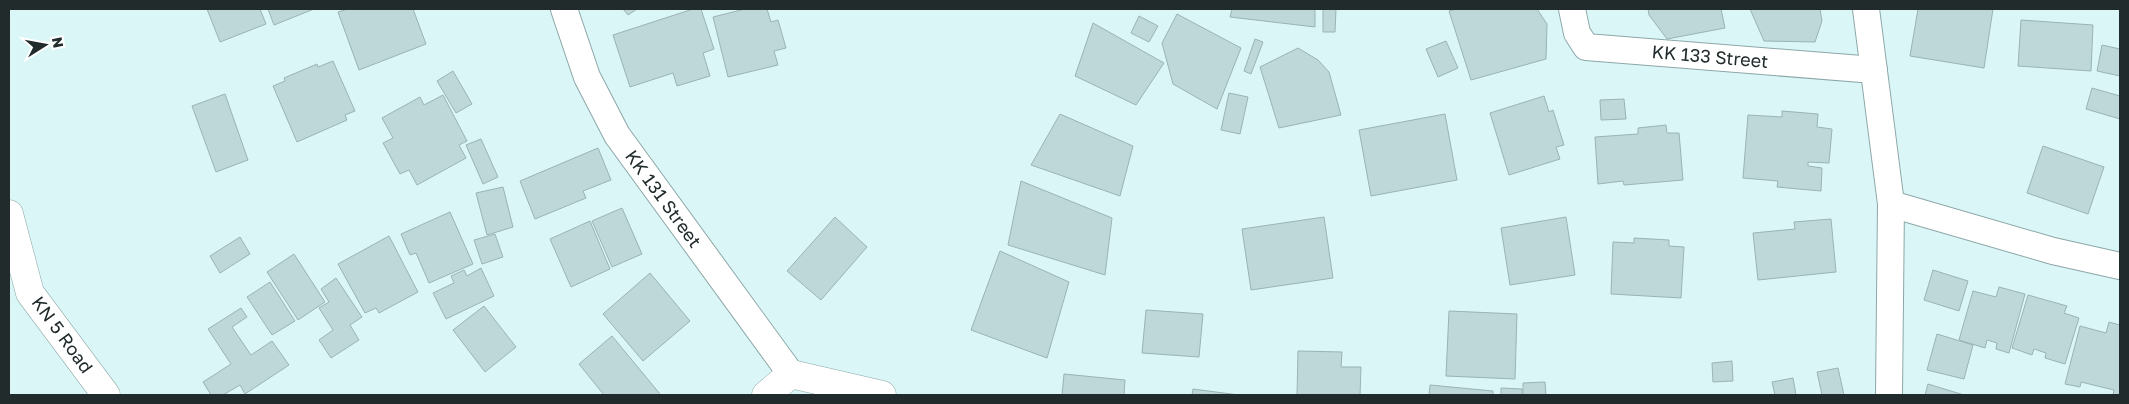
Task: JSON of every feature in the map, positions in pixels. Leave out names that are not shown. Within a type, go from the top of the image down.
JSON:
[{"type":"main road","name":"KN 5 Road","points":[[9,214],[30,293],[106,395]]},
{"type":"main road","points":[[766,395],[791,374],[882,395]]},
{"type":"street","name":"KK 131 Street","points":[[564,9],[587,77],[616,135],[791,374]]},
{"type":"street","name":"KK 133 Street","points":[[1572,9],[1577,33],[1586,47],[1874,70]]},
{"type":"street","points":[[1866,9],[1890,204],[1889,395]]},
{"type":"street","points":[[1890,204],[1988,234],[2120,266]]},
{"type":"building","points":[[207,9],[260,9],[266,24],[220,42]]},
{"type":"building","points":[[268,9],[314,9],[274,25]]},
{"type":"building","points":[[348,9],[413,9],[426,44],[359,70],[338,12]]},
{"type":"building","points":[[623,9],[637,9],[628,15]]},
{"type":"building","points":[[693,9],[701,9],[714,49],[703,53],[710,76],[677,86],[673,73],[630,87],[613,35]]},
{"type":"building","points":[[745,9],[767,9],[771,22],[778,20],[786,48],[774,51],[778,65],[728,77],[713,17]]},
{"type":"building","points":[[1232,9],[1315,9],[1315,27],[1230,17]]},
{"type":"building","points":[[1323,9],[1336,9],[1335,32],[1323,32]]},
{"type":"building","points":[[1457,9],[1537,9],[1547,24],[1546,59],[1471,80],[1449,11]]},
{"type":"building","points":[[1648,9],[1721,9],[1725,28],[1667,39],[1649,15]]},
{"type":"building","points":[[1750,9],[1820,9],[1822,21],[1815,42],[1764,41]]},
{"type":"building","points":[[1918,9],[1993,9],[1984,68],[1910,56]]},
{"type":"building","points":[[1177,14],[1241,48],[1217,109],[1173,84],[1162,43]]},
{"type":"building","points":[[1139,16],[1158,26],[1149,42],[1131,33]]},
{"type":"building","points":[[2021,20],[2093,25],[2091,71],[2018,66]]},
{"type":"building","points":[[1093,23],[1164,63],[1136,105],[1075,76]]},
{"type":"building","points":[[1255,39],[1263,42],[1251,74],[1244,71]]},
{"type":"building","points":[[1446,41],[1458,68],[1438,77],[1426,49]]},
{"type":"building","points":[[2102,45],[2120,49],[2120,76],[2097,71]]},
{"type":"building","points":[[1298,48],[1318,60],[1329,72],[1341,115],[1279,128],[1260,67]]},
{"type":"building","points":[[333,61],[355,111],[345,115],[347,120],[297,142],[273,86],[285,81],[284,78],[317,64],[318,67]]},
{"type":"building","points":[[453,71],[472,104],[456,113],[437,81]]},
{"type":"building","points":[[2092,88],[2120,96],[2120,119],[2086,109]]},
{"type":"building","points":[[1229,93],[1248,97],[1240,134],[1221,130]]},
{"type":"building","points":[[225,94],[248,160],[216,172],[192,106]]},
{"type":"building","points":[[443,95],[467,141],[459,145],[466,158],[417,185],[409,170],[400,174],[383,143],[393,138],[382,118],[420,97],[424,105]]},
{"type":"building","points":[[1544,96],[1549,112],[1553,110],[1564,145],[1556,147],[1560,159],[1509,175],[1490,113]]},
{"type":"building","points":[[1624,99],[1626,119],[1601,120],[1600,100]]},
{"type":"building","points":[[1782,111],[1818,114],[1817,127],[1832,129],[1829,163],[1808,162],[1808,166],[1822,168],[1821,191],[1777,187],[1778,181],[1743,178],[1748,115],[1782,117]]},
{"type":"building","points":[[1060,114],[1133,146],[1120,196],[1031,165]]},
{"type":"building","points":[[1445,114],[1457,180],[1371,196],[1359,130]]},
{"type":"building","points":[[1666,125],[1667,133],[1679,133],[1683,180],[1624,185],[1623,181],[1598,184],[1595,137],[1638,134],[1638,128]]},
{"type":"building","points":[[481,139],[498,177],[483,184],[466,145]]},
{"type":"building","points":[[2043,146],[2104,167],[2088,214],[2027,193]]},
{"type":"building","points":[[598,148],[611,180],[583,191],[586,198],[535,219],[520,181]]},
{"type":"building","points":[[1021,181],[1112,218],[1105,275],[1008,245]]},
{"type":"building","points":[[503,187],[513,227],[487,235],[476,193]]},
{"type":"building","points":[[622,208],[642,254],[612,267],[592,221]]},
{"type":"building","points":[[450,212],[473,264],[429,283],[416,253],[410,255],[401,234]]},
{"type":"building","points":[[835,217],[867,247],[821,300],[787,271]]},
{"type":"building","points":[[1324,217],[1333,278],[1251,290],[1242,229]]},
{"type":"building","points":[[1566,217],[1575,275],[1510,285],[1501,228]]},
{"type":"building","points":[[1831,219],[1836,272],[1758,280],[1753,233],[1795,229],[1794,222]]},
{"type":"building","points":[[590,221],[610,269],[571,287],[550,239]]},
{"type":"building","points":[[495,234],[503,257],[482,264],[474,240]]},
{"type":"building","points":[[389,236],[418,292],[379,313],[376,308],[365,313],[338,264]]},
{"type":"building","points":[[240,237],[250,254],[220,273],[210,256]]},
{"type":"building","points":[[1634,238],[1669,240],[1669,246],[1684,247],[1681,298],[1611,294],[1613,242],[1634,243]]},
{"type":"building","points":[[1000,251],[1069,282],[1047,358],[971,330]]},
{"type":"building","points":[[294,254],[325,302],[298,320],[267,272]]},
{"type":"building","points":[[481,268],[494,296],[446,319],[433,293],[454,283],[451,276],[464,270],[467,276]]},
{"type":"building","points":[[1933,270],[1968,281],[1959,311],[1924,300]]},
{"type":"building","points":[[650,273],[690,321],[643,361],[603,314]]},
{"type":"building","points":[[336,278],[362,317],[350,325],[359,340],[331,358],[319,340],[333,330],[319,308],[329,302],[321,289]]},
{"type":"building","points":[[270,282],[295,321],[272,335],[247,297]]},
{"type":"building","points":[[1999,287],[2025,294],[2009,353],[1996,349],[1997,343],[1987,340],[1985,348],[1959,340],[1973,291],[1996,297]]},
{"type":"building","points":[[2028,295],[2067,306],[2064,313],[2079,318],[2065,364],[2045,358],[2046,353],[2034,349],[2032,355],[2012,348]]},
{"type":"building","points":[[484,306],[516,347],[485,372],[453,330]]},
{"type":"building","points":[[241,308],[247,317],[232,327],[251,355],[272,341],[289,365],[245,394],[240,385],[223,395],[211,395],[203,382],[231,364],[208,329]]},
{"type":"building","points":[[1146,310],[1203,314],[1199,357],[1142,353]]},
{"type":"building","points":[[1449,311],[1517,314],[1515,379],[1446,376]]},
{"type":"building","points":[[2109,322],[2120,325],[2120,395],[2113,395],[2114,390],[2081,382],[2080,387],[2065,384],[2080,326],[2106,333]]},
{"type":"building","points":[[1937,334],[1973,345],[1964,379],[1927,370]]},
{"type":"building","points":[[612,336],[659,395],[604,395],[579,364]]},
{"type":"building","points":[[1298,351],[1342,352],[1341,367],[1361,367],[1360,395],[1297,395]]},
{"type":"building","points":[[1732,361],[1733,381],[1713,382],[1712,363]]},
{"type":"building","points":[[1838,368],[1844,395],[1822,395],[1817,372]]},
{"type":"building","points":[[1064,374],[1125,380],[1124,395],[1062,395]]},
{"type":"building","points":[[1793,378],[1796,395],[1775,395],[1772,382]]},
{"type":"building","points":[[1545,382],[1546,395],[1523,395],[1523,383]]},
{"type":"building","points":[[1928,384],[1964,395],[1925,395]]},
{"type":"building","points":[[1430,385],[1493,391],[1493,395],[1429,395]]},
{"type":"building","points":[[1501,388],[1522,389],[1522,395],[1501,395]]},
{"type":"building","points":[[1193,389],[1239,395],[1192,395]]}]
